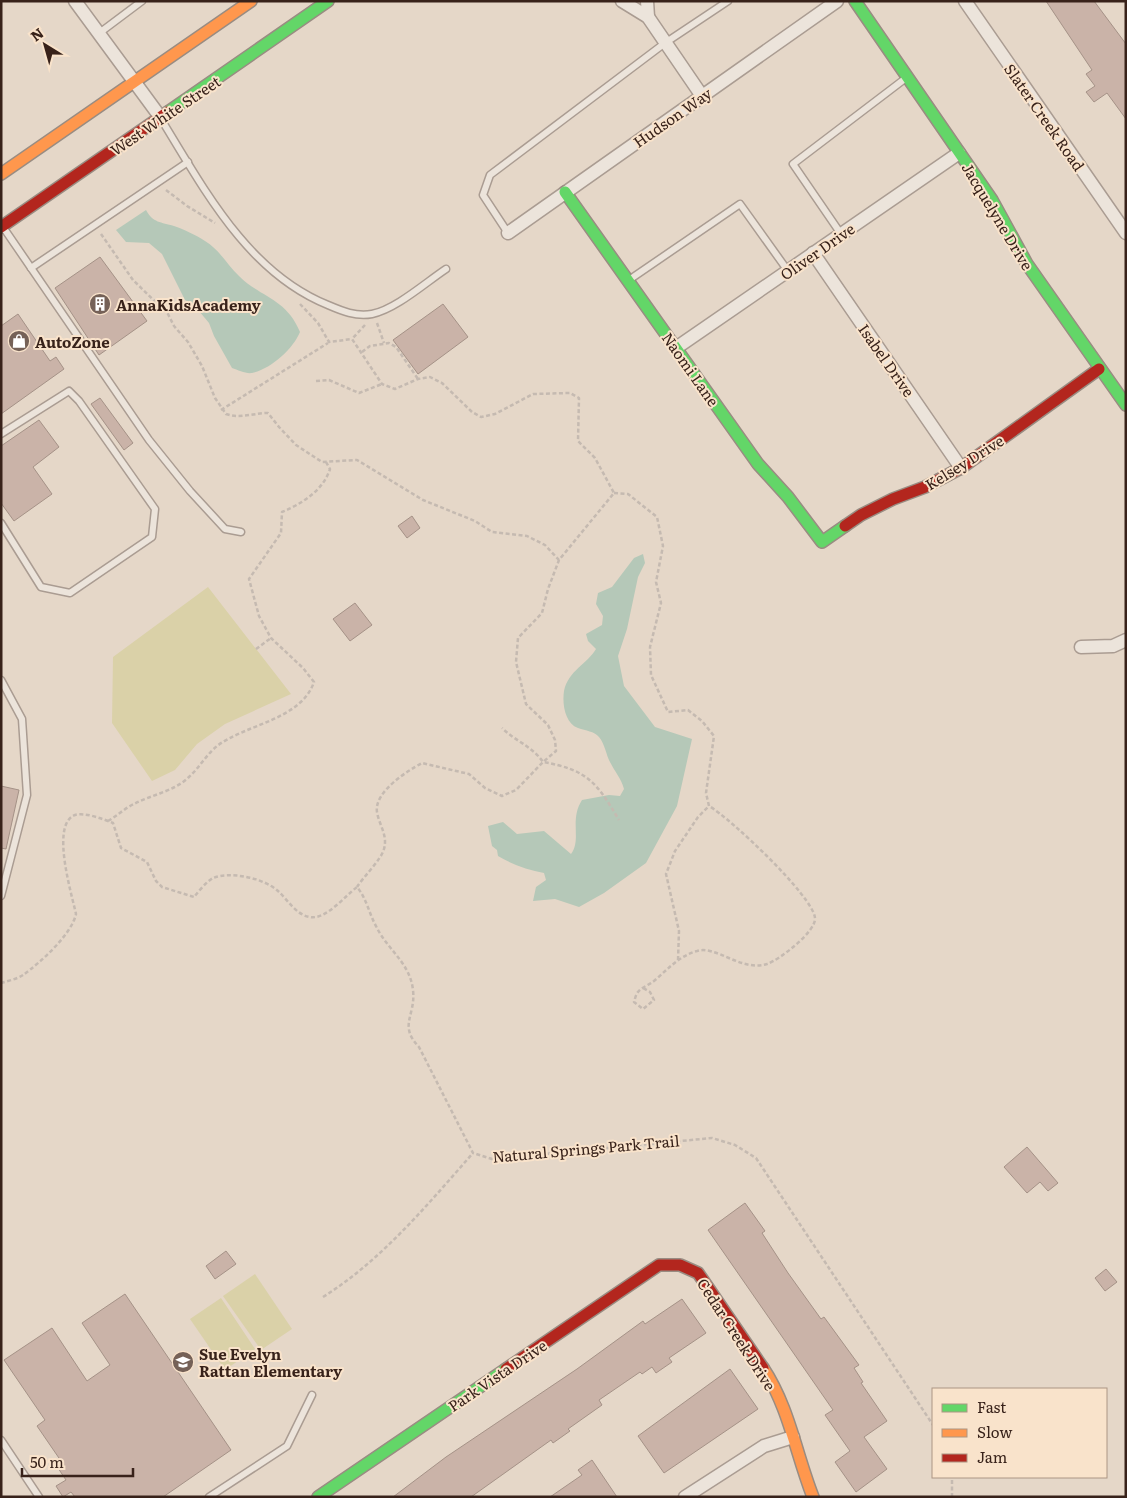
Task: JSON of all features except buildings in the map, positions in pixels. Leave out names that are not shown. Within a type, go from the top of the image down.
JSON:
[{"type":"street","points":[[74,1],[161,118]]},
{"type":"street","points":[[1,174],[134,84],[251,1]]},
{"type":"street","name":"West White Street","points":[[2,227],[328,1]]},
{"type":"street","points":[[622,1],[648,17],[702,96]]},
{"type":"street","points":[[647,1],[648,17]]},
{"type":"street","name":"Hudson Way","points":[[508,233],[837,1]]},
{"type":"street","name":"Jacquelyne Drive","points":[[855,1],[992,200],[1027,264],[1099,370],[1126,405]]},
{"type":"street","name":"Slater Creek Road","points":[[965,1],[1126,233]]},
{"type":"street","name":"Oliver Drive","points":[[676,348],[959,153]]},
{"type":"street","name":"Naomi Lane","points":[[565,192],[758,464],[788,497],[822,542]]},
{"type":"street","name":"Isabel Drive","points":[[813,253],[961,468]]},
{"type":"street","name":"Kelsey Drive","points":[[822,542],[861,515],[925,487],[961,468],[1099,370]]},
{"type":"street","points":[[1082,647],[1113,646],[1126,640]]},
{"type":"street","name":"Park Vista Drive","points":[[318,1497],[659,1265],[680,1265]]},
{"type":"street","name":"Cedar Creek Drive","points":[[680,1265],[698,1273],[766,1374],[789,1420],[800,1465],[813,1497]]},
{"type":"street","points":[[685,1497],[764,1446],[793,1437]]},
{"type":"lane","points":[[508,233],[482,195],[490,175],[665,42],[728,1]]},
{"type":"lane","points":[[98,34],[140,2]]},
{"type":"lane","points":[[841,234],[793,164],[907,77]]},
{"type":"lane","points":[[161,118],[229,225],[259,259],[305,296],[349,314],[370,314],[386,310],[446,269]]},
{"type":"lane","points":[[31,268],[188,162]]},
{"type":"lane","points":[[628,281],[740,204],[788,271]]},
{"type":"lane","points":[[2,227],[149,440],[190,491],[225,529],[241,532]]},
{"type":"lane","points":[[1,434],[69,391],[79,400],[155,509],[152,537],[70,593],[42,587],[1,523]]},
{"type":"lane","points":[[1,680],[22,719],[27,795],[1,896]]},
{"type":"lane","points":[[209,1497],[287,1446],[312,1395]]},
{"type":"lane","points":[[1,1440],[39,1497]]},
{"type":"path","points":[[95,224],[133,280],[168,314],[174,326],[188,342],[202,366],[221,410],[232,416],[268,413],[278,427],[296,445],[322,462],[357,460],[423,500],[474,521],[492,532],[527,536],[545,544],[559,560]]},
{"type":"path","points":[[370,314],[380,327],[384,343]]},
{"type":"path","points":[[370,314],[366,324],[352,339],[382,384],[395,389],[418,379],[430,377],[442,383],[472,412],[481,417],[495,414],[533,394],[570,393],[579,398],[578,441],[595,458],[614,493]]},
{"type":"path","points":[[221,410],[328,342]]},
{"type":"path","points":[[362,352],[370,346],[389,343],[396,347],[418,379]]},
{"type":"path","points":[[316,381],[329,380],[359,393],[382,384]]},
{"type":"path","points":[[108,821],[132,805],[172,788],[188,778],[217,746],[238,733],[295,707],[310,693],[314,682],[303,668],[271,638],[256,608],[249,579],[282,533],[282,512],[298,505],[327,478],[330,470],[326,462]]},
{"type":"path","points":[[1,983],[22,976],[52,950],[74,921],[76,914],[64,862],[65,826],[70,819],[77,815],[113,823],[122,848],[147,862],[156,881],[162,887],[182,895],[194,897],[211,879],[224,875],[261,881],[277,890],[296,910],[310,918],[324,914],[357,887],[384,851],[386,840],[377,811],[378,802],[404,772],[422,763],[469,774],[485,788],[502,796],[516,790],[556,751],[556,740],[548,725],[526,704],[519,682],[516,648],[518,638],[542,613],[548,589],[559,560],[614,493]]},
{"type":"path","points":[[614,493],[628,494],[657,517],[663,546],[656,582],[661,603],[650,647],[651,675],[668,712],[688,710],[693,712],[714,736],[706,793],[708,806],[739,829],[800,894],[811,908],[814,923],[784,955],[764,965],[749,966],[700,950],[678,960],[643,988],[638,992],[634,1002],[643,1009],[654,1000],[650,992],[643,988]]},
{"type":"path","points":[[256,649],[271,638]]},
{"type":"path","points":[[502,728],[512,738],[537,754],[543,762],[556,764],[586,777],[600,788],[619,820]]},
{"type":"path","points":[[678,960],[679,931],[666,874],[675,851],[698,817],[708,806]]},
{"type":"path","name":"Natural Springs Park Trail","points":[[357,887],[370,910],[377,929],[407,970],[413,990],[412,1012],[408,1028],[410,1037],[419,1047],[473,1153],[492,1158],[712,1138],[735,1144],[756,1158],[932,1423]]},
{"type":"path","points":[[323,1297],[365,1266],[438,1196],[473,1153]]},
{"type":"path","points":[[952,1478],[952,1497]]},
{"type":"shaded area","points":[[146,210],[155,220],[185,230],[210,245],[247,283],[288,312],[300,332],[287,351],[274,363],[252,373],[232,368],[209,323],[194,305],[185,300],[162,254],[149,243],[126,242],[116,230]]},
{"type":"shaded area","points":[[643,554],[645,563],[638,577],[627,629],[618,656],[624,686],[655,727],[692,739],[677,806],[646,863],[604,893],[579,907],[555,899],[533,901],[536,887],[546,880],[544,873],[508,862],[498,856],[497,850],[492,846],[488,826],[503,822],[517,834],[544,831],[571,854],[576,842],[576,815],[582,800],[609,795],[620,796],[624,789],[599,737],[592,732],[574,726],[567,718],[563,696],[566,684],[570,678],[596,649],[588,641],[586,634],[602,625],[603,616],[596,604],[598,593],[612,587],[634,558]]},
{"type":"shaded area","points":[[208,587],[291,694],[225,724],[197,744],[175,770],[152,781],[112,723],[113,657]]},
{"type":"shaded area","points":[[255,1274],[292,1329],[261,1350],[223,1296]]},
{"type":"shaded area","points":[[221,1298],[255,1349],[225,1370],[190,1319]]},
{"type":"traffic: fast","points":[[168,112],[328,1]]},
{"type":"traffic: fast","points":[[855,1],[992,200],[1027,264],[1126,405]]},
{"type":"traffic: fast","points":[[565,192],[758,464],[788,497],[822,542],[845,526]]},
{"type":"traffic: fast","points":[[318,1497],[506,1369]]},
{"type":"traffic: slow","points":[[1,174],[251,1]]},
{"type":"traffic: slow","points":[[763,1368],[786,1415],[813,1497]]},
{"type":"traffic: jam","points":[[1,227],[168,112]]},
{"type":"traffic: jam","points":[[845,526],[861,515],[893,499],[925,487],[961,468],[1099,369]]},
{"type":"traffic: jam","points":[[506,1369],[659,1265],[680,1265],[698,1273],[763,1368]]},
{"type":"place","name":"AnnaKidsAcademy","points":[[100,304]]},
{"type":"place","name":"AutoZone","points":[[19,341]]},
{"type":"place","name":"Sue Evelyn Rattan Elementary","points":[[183,1362]]}]
